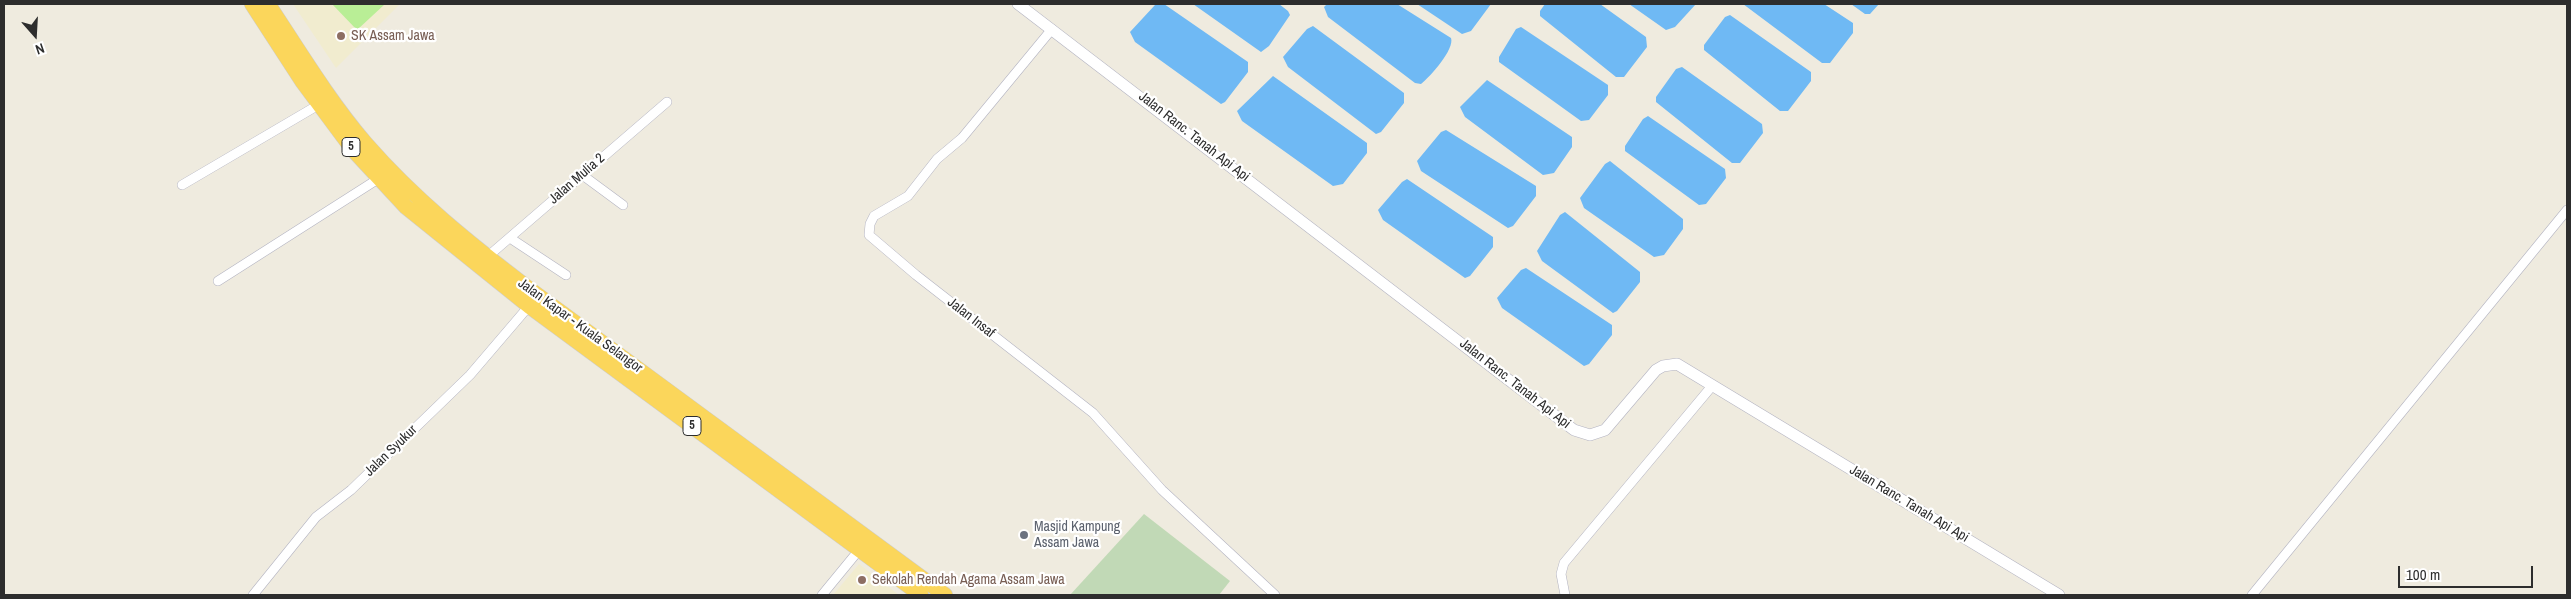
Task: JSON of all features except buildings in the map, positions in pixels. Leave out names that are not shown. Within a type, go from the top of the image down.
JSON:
[{"type":"highway","name":"Jalan Kapar - Kuala Selangor","points":[[252,4],[354,151],[406,207],[945,595]]},
{"type":"highway","name":"Jalan Kapar - Kuala Selangor","points":[[268,4],[313,73],[365,143],[416,197],[529,306],[921,595]]},
{"type":"street","name":"Jalan Ranc. Tanah Api Api","points":[[1018,4],[1574,430],[1590,435],[1606,430],[1656,370],[1663,366],[1677,364],[2059,595]]},
{"type":"street","name":"Jalan Insaf","points":[[1052,29],[962,138],[937,159],[908,196],[874,216],[870,224],[869,235],[916,275],[1093,413],[1162,490],[1275,595]]},
{"type":"street","name":"Jalan Mulia 2","points":[[482,262],[581,174],[667,102]]},
{"type":"street","points":[[182,184],[320,104]]},
{"type":"street","points":[[581,174],[623,205]]},
{"type":"street","points":[[218,281],[378,179]]},
{"type":"street","points":[[2252,595],[2567,210]]},
{"type":"street","points":[[510,238],[566,275]]},
{"type":"street","name":"Jalan Syukur","points":[[253,595],[316,517],[351,490],[470,375],[529,306]]},
{"type":"street","points":[[1565,595],[1561,574],[1564,562],[1712,386]]},
{"type":"street","points":[[822,595],[859,550]]},
{"type":"shaded area","name":"SK Assam Jawa","points":[[293,4],[400,4],[336,68]]},
{"type":"shaded area","name":"Sekolah Rendah Agama Assam Jawa","points":[[859,564],[899,595],[833,595]]},
{"type":"green space","points":[[332,4],[385,4],[357,30]]},
{"type":"green space","points":[[1144,514],[1230,581],[1219,595],[1070,595]]},
{"type":"water","points":[[1164,4],[1248,62],[1248,72],[1225,102],[1221,104],[1135,42],[1130,32],[1155,5]]},
{"type":"water","points":[[1193,4],[1279,4],[1290,15],[1269,46],[1261,52]]},
{"type":"water","points":[[1327,4],[1397,4],[1451,38],[1449,49],[1436,69],[1421,84],[1415,83],[1328,17],[1324,7]]},
{"type":"water","points":[[1417,4],[1491,4],[1471,31],[1462,34]]},
{"type":"water","points":[[1545,4],[1600,4],[1646,37],[1647,47],[1624,77],[1616,77],[1540,16],[1540,11]]},
{"type":"water","points":[[1629,4],[1696,4],[1675,27],[1666,30]]},
{"type":"water","points":[[1743,4],[1824,4],[1853,23],[1853,33],[1830,63],[1822,63]]},
{"type":"water","points":[[1851,4],[1879,4],[1870,14],[1865,14]]},
{"type":"water","points":[[1730,15],[1811,72],[1811,81],[1788,111],[1780,111],[1704,50],[1704,45],[1725,17]]},
{"type":"water","points":[[1313,26],[1404,93],[1404,103],[1381,132],[1376,134],[1288,67],[1283,57],[1307,29]]},
{"type":"water","points":[[1521,27],[1608,85],[1608,95],[1589,120],[1581,121],[1499,62],[1499,57],[1516,29]]},
{"type":"water","points":[[1682,67],[1762,124],[1763,133],[1740,163],[1732,163],[1656,102],[1656,97],[1676,69]]},
{"type":"water","points":[[1273,76],[1367,143],[1367,153],[1343,184],[1333,186],[1242,121],[1237,111]]},
{"type":"water","points":[[1487,80],[1572,137],[1572,147],[1554,173],[1543,175],[1465,117],[1460,107]]},
{"type":"water","points":[[1648,116],[1725,169],[1726,178],[1706,204],[1699,205],[1625,151],[1625,146],[1643,119]]},
{"type":"water","points":[[1446,130],[1536,186],[1536,196],[1513,226],[1508,228],[1421,171],[1417,161],[1441,132]]},
{"type":"water","points":[[1610,161],[1683,219],[1683,229],[1664,255],[1654,257],[1584,208],[1580,198],[1605,164]]},
{"type":"water","points":[[1407,179],[1493,237],[1493,247],[1470,276],[1465,278],[1383,220],[1378,210],[1402,182]]},
{"type":"water","points":[[1565,212],[1640,272],[1640,282],[1617,311],[1613,313],[1542,261],[1537,251],[1560,215]]},
{"type":"water","points":[[1526,268],[1612,325],[1612,335],[1589,364],[1584,366],[1502,308],[1497,298],[1521,270]]},
{"type":"place","name":"SK Assam Jawa","points":[[341,36]]},
{"type":"place","name":"Masjid Kampung Assam Jawa","points":[[1024,535]]},
{"type":"place","name":"Sekolah Rendah Agama Assam Jawa","points":[[862,580]]}]
